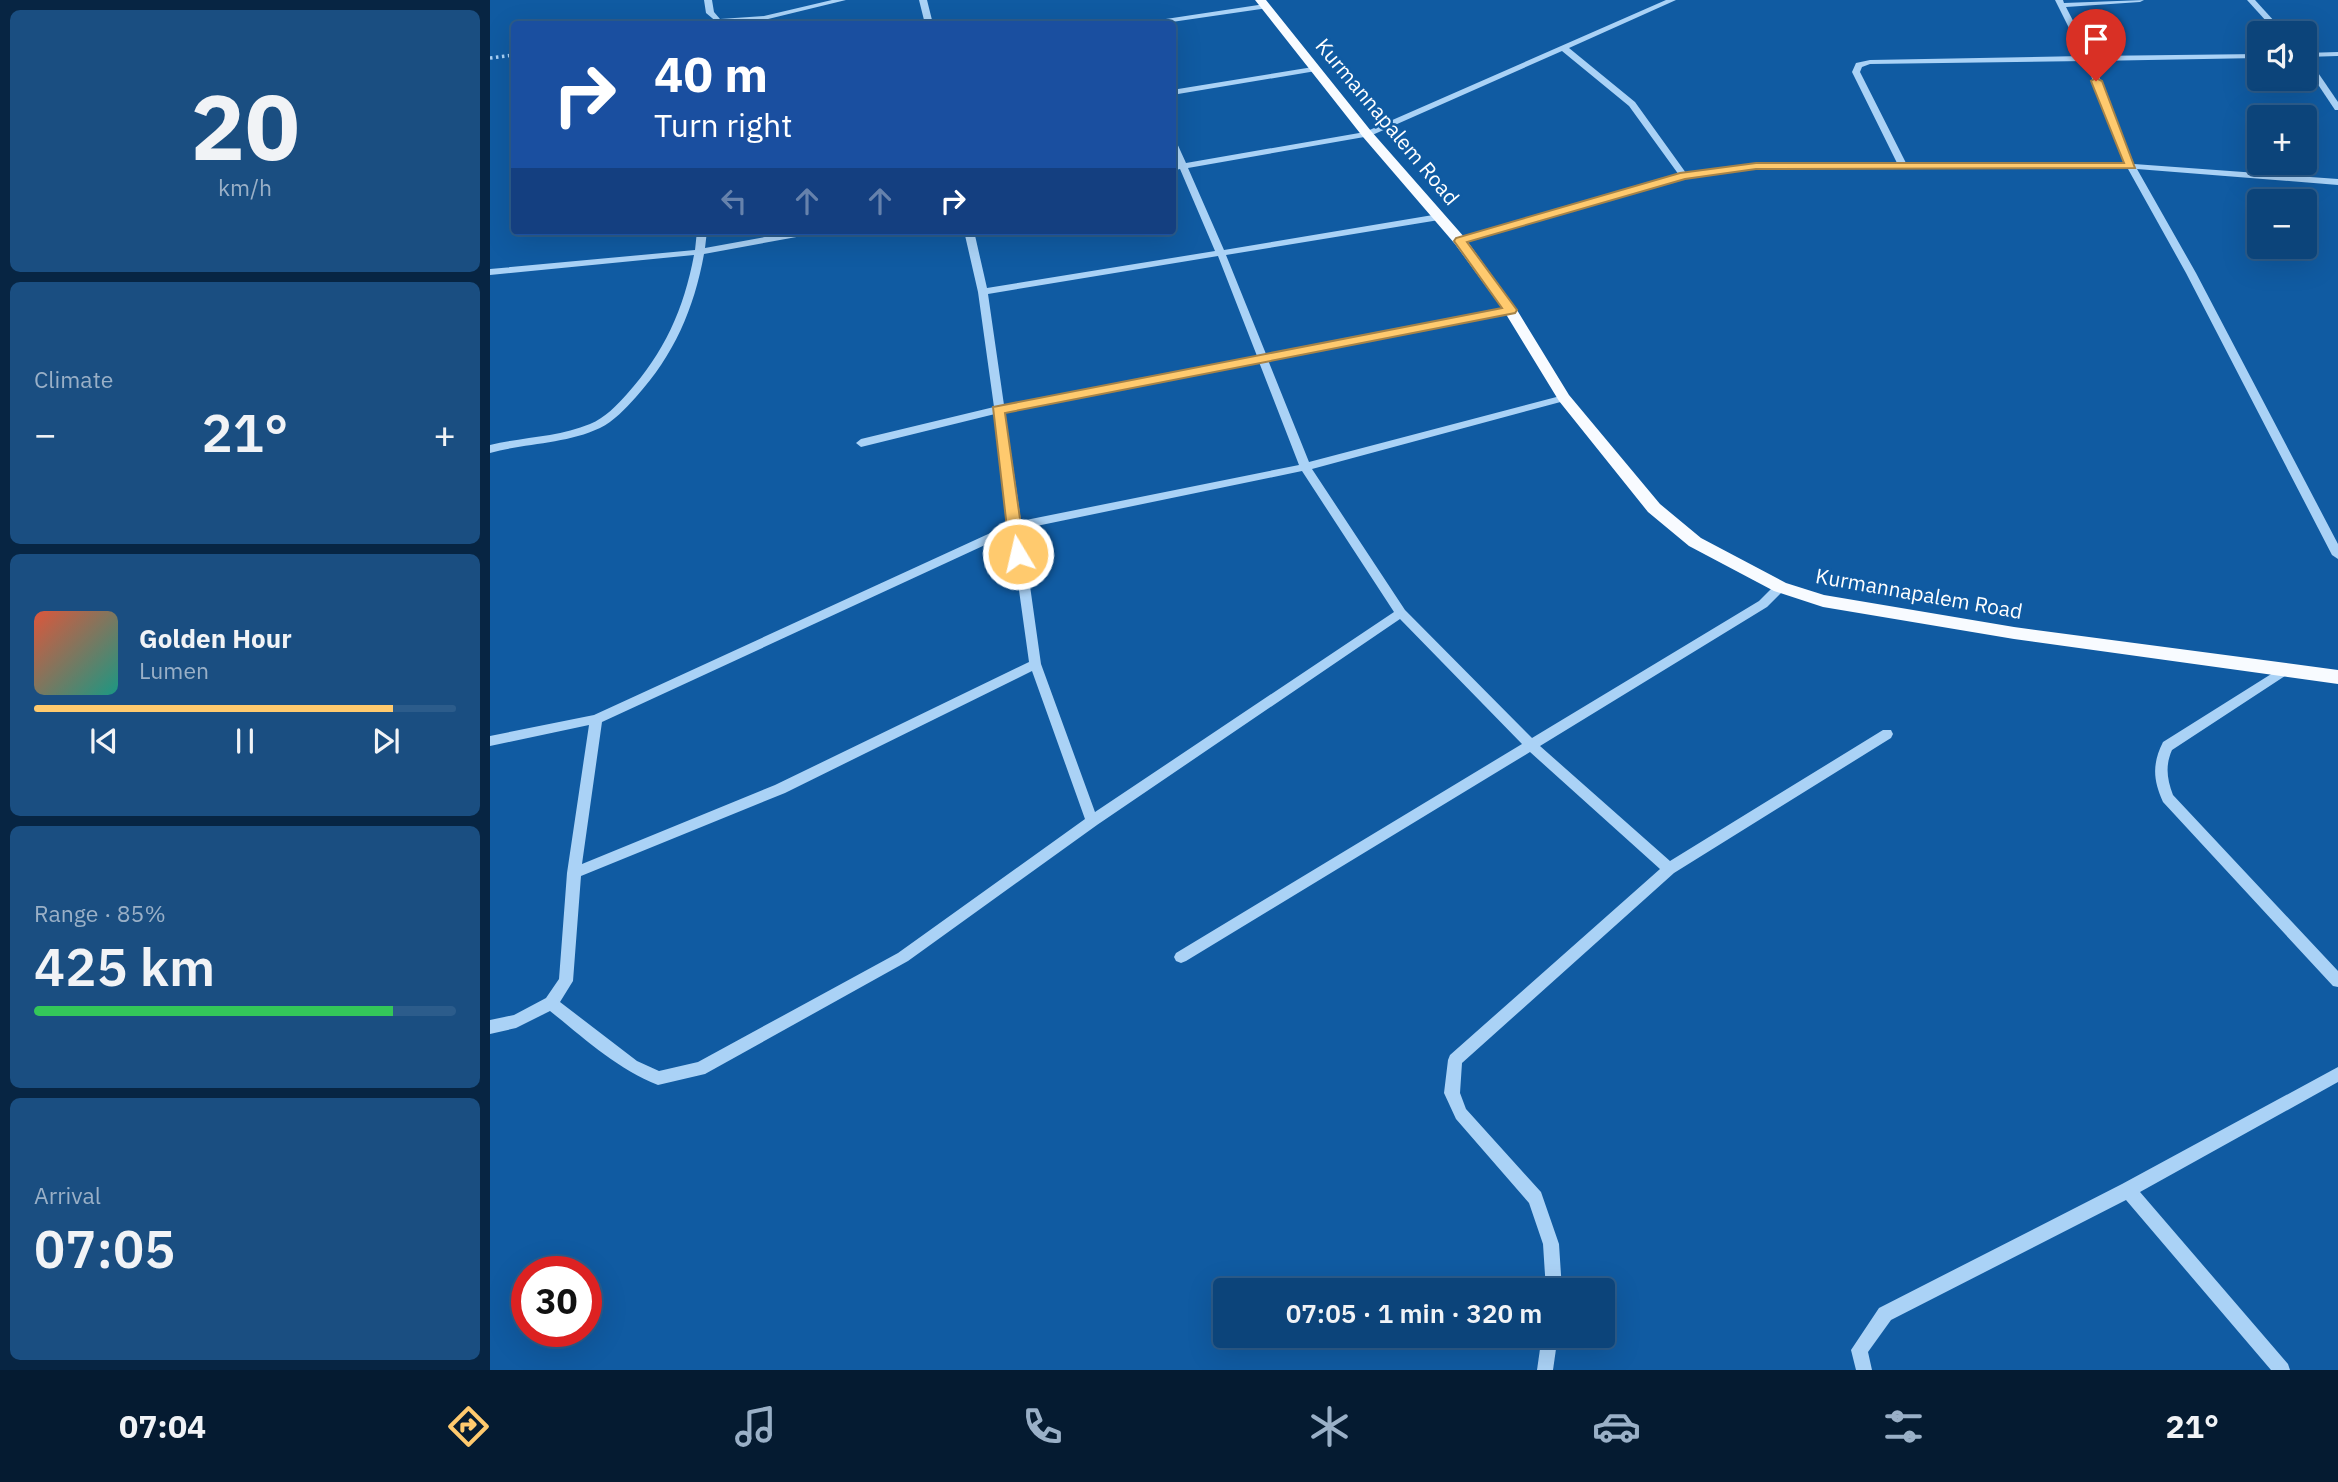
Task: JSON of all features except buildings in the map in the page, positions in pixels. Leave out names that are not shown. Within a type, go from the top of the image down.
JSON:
[{"type":"main road","name":"Kurmannapalem Road","points":[[1263,3],[1313,69],[1460,241],[1510,310],[1563,398],[1654,508],[1695,542],[1780,587],[1823,601],[2001,631],[2338,677]]},
{"type":"street","points":[[708,0],[710,13],[716,21]]},
{"type":"street","points":[[736,21],[764,18],[842,0]]},
{"type":"street","points":[[923,0],[928,21]]},
{"type":"street","points":[[1669,869],[1531,745],[1401,614],[1305,467],[1221,253],[1178,167],[1367,134],[1672,0]]},
{"type":"street","points":[[2140,0],[2061,2],[2088,59],[2131,166],[2191,273],[2338,555]]},
{"type":"street","points":[[2251,0],[2270,21]]},
{"type":"street","points":[[1163,21],[1263,3]]},
{"type":"street","points":[[1562,47],[1632,103],[1684,176]]},
{"type":"street","points":[[2317,56],[2338,54]]},
{"type":"street","points":[[1902,165],[1856,72],[1859,65],[1870,62],[2247,56]]},
{"type":"street","points":[[1176,92],[1313,69]]},
{"type":"street","points":[[2317,76],[2338,108]]},
{"type":"street","points":[[1460,241],[1684,176],[1756,166],[2131,166],[2338,182]]},
{"type":"street","points":[[983,292],[1439,217]]},
{"type":"street","points":[[490,449],[572,434],[596,425],[614,414],[653,374],[673,345],[700,252],[702,235]]},
{"type":"street","points":[[490,272],[700,252],[791,235]]},
{"type":"street","points":[[970,235],[983,292],[1013,527],[1035,664],[1092,821]]},
{"type":"street","points":[[861,443],[998,410],[1510,310]]},
{"type":"street","points":[[490,741],[596,719],[1013,527],[1305,467],[1563,398]]},
{"type":"street","points":[[1181,957],[1763,604],[1780,587]]},
{"type":"street","points":[[551,1003],[632,1066],[658,1079],[700,1069],[903,957],[1092,821],[1401,614]]},
{"type":"street","points":[[574,873],[780,789],[1035,664]]},
{"type":"street","points":[[2284,671],[2167,746],[2160,759],[2159,776],[2168,798],[2338,981]]},
{"type":"street","points":[[490,1027],[516,1021],[551,1003],[566,981],[574,873],[596,719]]},
{"type":"street","points":[[1553,1278],[1551,1244],[1535,1198],[1461,1114],[1452,1093],[1455,1060],[1669,869],[1887,734]]},
{"type":"street","points":[[1864,1370],[1859,1350],[1885,1314],[2128,1190],[2338,1074]]},
{"type":"street","points":[[2128,1190],[2282,1370]]},
{"type":"street","points":[[1545,1370],[1548,1348]]},
{"type":"path","points":[[490,58],[511,55]]},
{"type":"route","points":[[1018,554],[998,410],[1510,310],[1460,241],[1684,176],[1756,166],[2131,166],[2096,81]]}]
